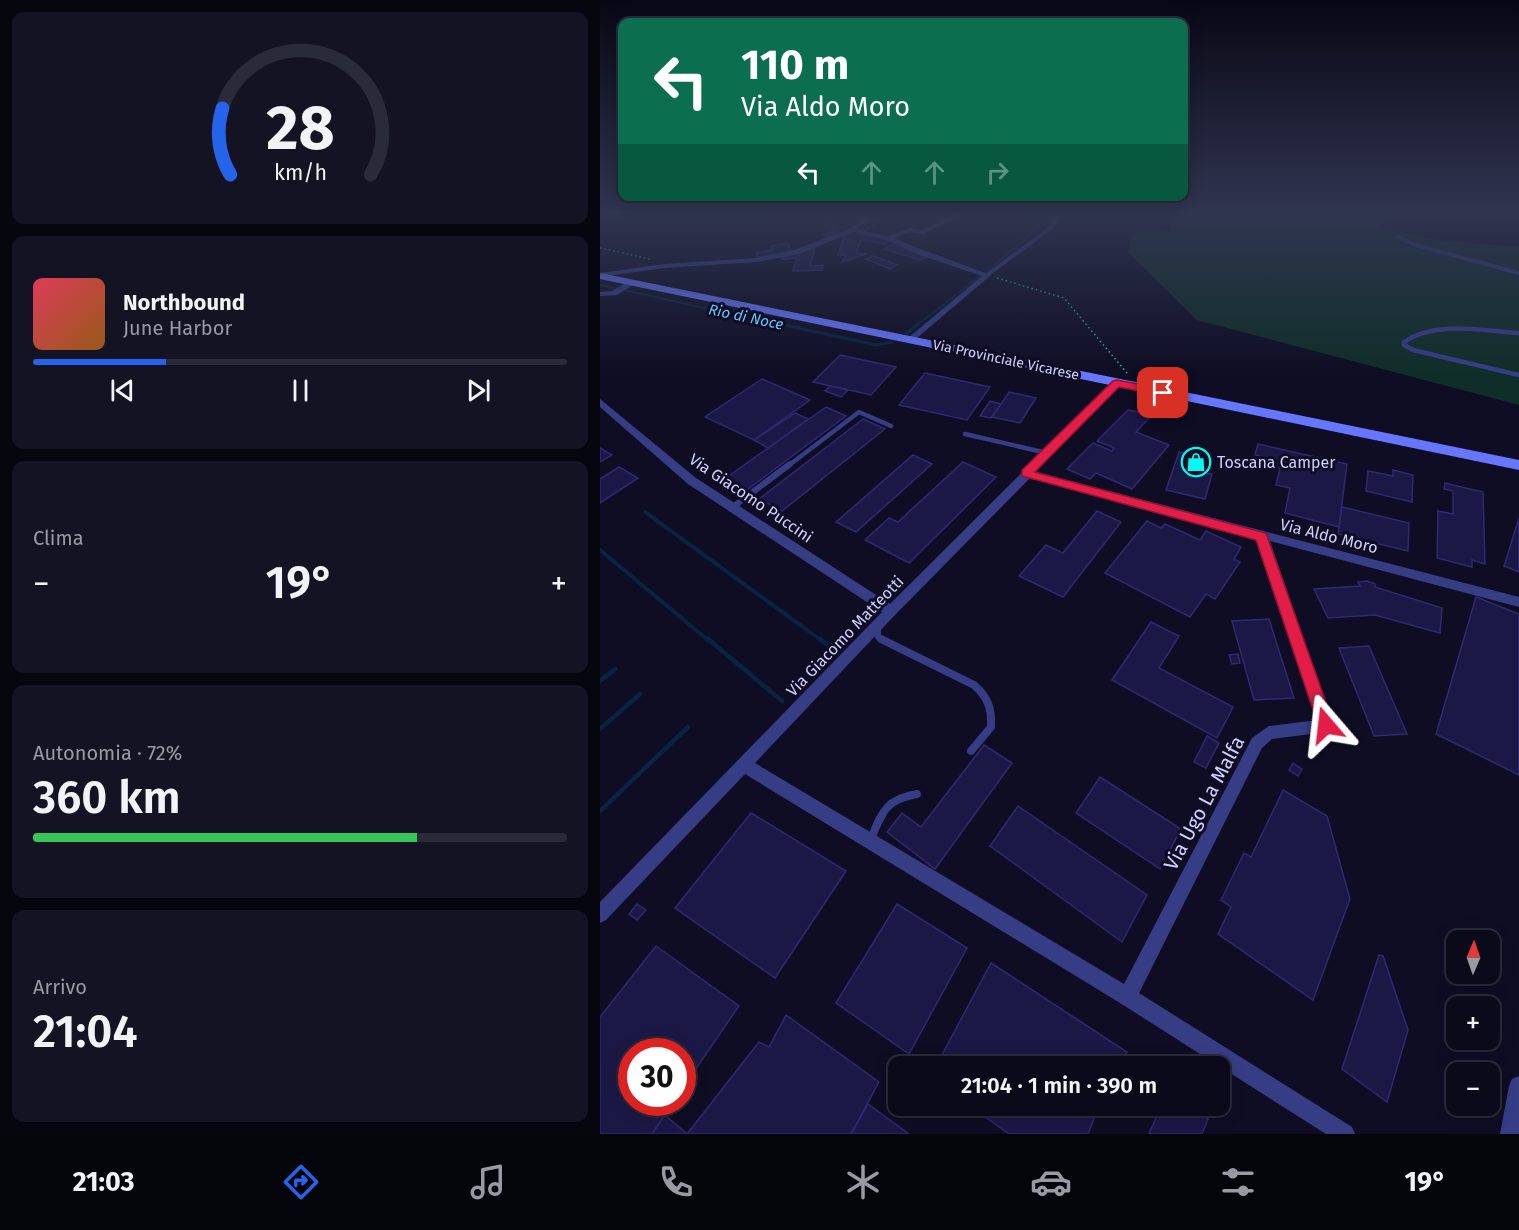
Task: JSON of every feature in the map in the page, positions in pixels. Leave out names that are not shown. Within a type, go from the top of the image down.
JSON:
[{"type":"main road","name":"Via Provinciale Vicarese","points":[[600,275],[625,288],[911,340],[1519,465]]},
{"type":"street","points":[[600,275],[628,270],[680,266]]},
{"type":"street","points":[[911,340],[983,274],[962,266]]},
{"type":"street","points":[[600,294],[625,288]]},
{"type":"street","name":"Via Giacomo Matteotti","points":[[600,914],[891,611],[1117,383]]},
{"type":"street","name":"Via Giacomo Puccini","points":[[600,402],[666,461],[891,611]]},
{"type":"street","name":"Via Aldo Moro","points":[[1026,473],[1519,602]]},
{"type":"street","name":"Via Ugo La Malfa","points":[[1127,996],[1257,743],[1269,733],[1326,725],[1262,536]]},
{"type":"street","points":[[744,765],[1127,996],[1345,1134]]},
{"type":"street","points":[[1510,1134],[1519,1086]]},
{"type":"lane","points":[[983,274],[995,266]]},
{"type":"lane","points":[[1493,266],[1519,273]]},
{"type":"lane","points":[[1519,333],[1450,329],[1413,336],[1404,342],[1404,345],[1413,350],[1519,375]]},
{"type":"lane","points":[[733,507],[859,412],[891,426]]},
{"type":"lane","points":[[965,434],[1047,453]]},
{"type":"lane","points":[[878,627],[878,637],[883,641],[974,685],[985,693],[990,704],[992,727],[971,751]]},
{"type":"lane","points":[[870,841],[883,809],[898,795],[917,794]]},
{"type":"path","points":[[983,274],[1064,298],[1111,357],[1132,378]]},
{"type":"green space","points":[[1142,266],[1519,266],[1519,405],[1197,320]]},
{"type":"building","points":[[795,266],[823,266],[822,270],[793,271]]},
{"type":"building","points":[[840,355],[896,367],[871,395],[813,382]]},
{"type":"building","points":[[925,373],[990,387],[967,420],[899,405]]},
{"type":"building","points":[[762,379],[810,400],[754,440],[705,417]]},
{"type":"building","points":[[830,386],[848,390],[841,397],[825,391]]},
{"type":"building","points":[[1009,392],[1036,398],[1020,423],[992,417]]},
{"type":"building","points":[[990,401],[1001,404],[991,418],[980,416]]},
{"type":"building","points":[[826,407],[846,416],[744,492],[723,480]]},
{"type":"building","points":[[1128,410],[1152,415],[1136,432],[1169,445],[1132,489],[1096,473],[1090,479],[1067,469],[1093,443],[1112,451],[1114,448],[1097,441]]},
{"type":"building","points":[[795,413],[808,419],[768,448],[754,440]]},
{"type":"building","points":[[863,419],[885,429],[782,511],[759,499]]},
{"type":"building","points":[[1258,444],[1347,464],[1339,527],[1285,513],[1290,488],[1276,485],[1280,468],[1262,464],[1264,457],[1255,455]]},
{"type":"building","points":[[600,448],[612,455],[600,462]]},
{"type":"building","points":[[1179,452],[1197,456],[1193,470],[1212,474],[1205,499],[1166,490]]},
{"type":"building","points":[[913,455],[932,464],[856,532],[836,522]]},
{"type":"building","points":[[963,462],[996,477],[909,563],[865,540],[889,518],[898,522]]},
{"type":"building","points":[[619,467],[638,478],[600,503],[600,479]]},
{"type":"building","points":[[1393,470],[1413,475],[1412,502],[1366,491],[1368,471],[1393,476]]},
{"type":"building","points":[[1445,483],[1483,492],[1485,564],[1472,560],[1472,567],[1437,558],[1438,511],[1453,514],[1453,491],[1444,489]]},
{"type":"building","points":[[1342,507],[1409,523],[1408,551],[1338,534]]},
{"type":"building","points":[[1097,511],[1121,522],[1063,597],[1019,576],[1046,545],[1063,553]]},
{"type":"building","points":[[1519,518],[1519,572],[1504,566]]},
{"type":"building","points":[[1147,521],[1161,528],[1165,524],[1200,540],[1206,531],[1241,547],[1234,559],[1240,562],[1215,599],[1206,594],[1190,617],[1105,573]]},
{"type":"building","points":[[1367,581],[1375,584],[1375,587],[1442,608],[1440,633],[1375,615],[1328,618],[1314,589],[1360,586],[1358,582]]},
{"type":"building","points":[[1476,597],[1519,614],[1519,775],[1436,734]]},
{"type":"building","points":[[1269,619],[1294,698],[1254,700],[1232,621]]},
{"type":"building","points":[[1151,622],[1179,636],[1159,668],[1233,707],[1217,738],[1112,680]]},
{"type":"building","points":[[1369,646],[1407,734],[1374,736],[1339,648]]},
{"type":"building","points":[[1238,654],[1240,663],[1232,664],[1229,655]]},
{"type":"building","points":[[1207,736],[1219,743],[1206,768],[1194,762]]},
{"type":"building","points":[[984,745],[1012,763],[935,869],[887,832],[902,813],[921,827]]},
{"type":"building","points":[[1293,763],[1302,769],[1298,776],[1289,770]]},
{"type":"building","points":[[1100,777],[1181,829],[1160,869],[1076,813]]},
{"type":"building","points":[[1283,790],[1327,816],[1350,899],[1313,1000],[1218,934],[1231,907],[1221,900],[1244,853],[1251,857]]},
{"type":"building","points":[[1018,806],[1147,895],[1122,942],[990,846]]},
{"type":"building","points":[[751,813],[846,871],[775,978],[675,908]]},
{"type":"building","points":[[637,904],[646,910],[637,920],[629,914]]},
{"type":"building","points":[[897,904],[967,948],[909,1054],[836,1003]]},
{"type":"building","points":[[656,946],[739,1006],[696,1069],[696,1038],[618,1038],[618,1116],[664,1116],[652,1134],[600,1134],[600,1017]]},
{"type":"building","points":[[1379,955],[1383,956],[1408,1030],[1387,1102],[1342,1069]]},
{"type":"building","points":[[991,963],[1127,1052],[1125,1056],[941,1056]]},
{"type":"building","points":[[786,1015],[879,1082],[851,1134],[687,1134],[759,1042],[769,1047]]},
{"type":"building","points":[[868,1104],[909,1134],[851,1134]]},
{"type":"building","points":[[666,1116],[687,1134],[652,1134]]},
{"type":"building","points":[[984,1116],[1095,1116],[1088,1134],[1009,1134]]},
{"type":"building","points":[[1157,1116],[1204,1116],[1208,1119],[1202,1134],[1149,1134]]},
{"type":"waterway","name":"Rio di Noce","points":[[916,326],[992,266]]},
{"type":"waterway","name":"Rio di Noce","points":[[600,285],[787,326]]},
{"type":"waterway","name":"Rio di Noce","points":[[780,324],[876,345],[892,342]]},
{"type":"waterway","name":"Rio di Noce","points":[[906,334],[918,324]]},
{"type":"waterway","points":[[645,512],[822,641]]},
{"type":"waterway","points":[[600,550],[709,641]]},
{"type":"waterway","points":[[708,639],[782,701]]},
{"type":"waterway","points":[[820,639],[833,649]]},
{"type":"waterway","points":[[600,681],[615,669]]},
{"type":"waterway","points":[[600,729],[640,694]]},
{"type":"waterway","points":[[600,811],[688,727]]},
{"type":"place","name":"Toscana Camper","points":[[1196,462]]},
{"type":"route","points":[[1163,393],[1117,383],[1026,473],[1262,536],[1326,725]]}]
